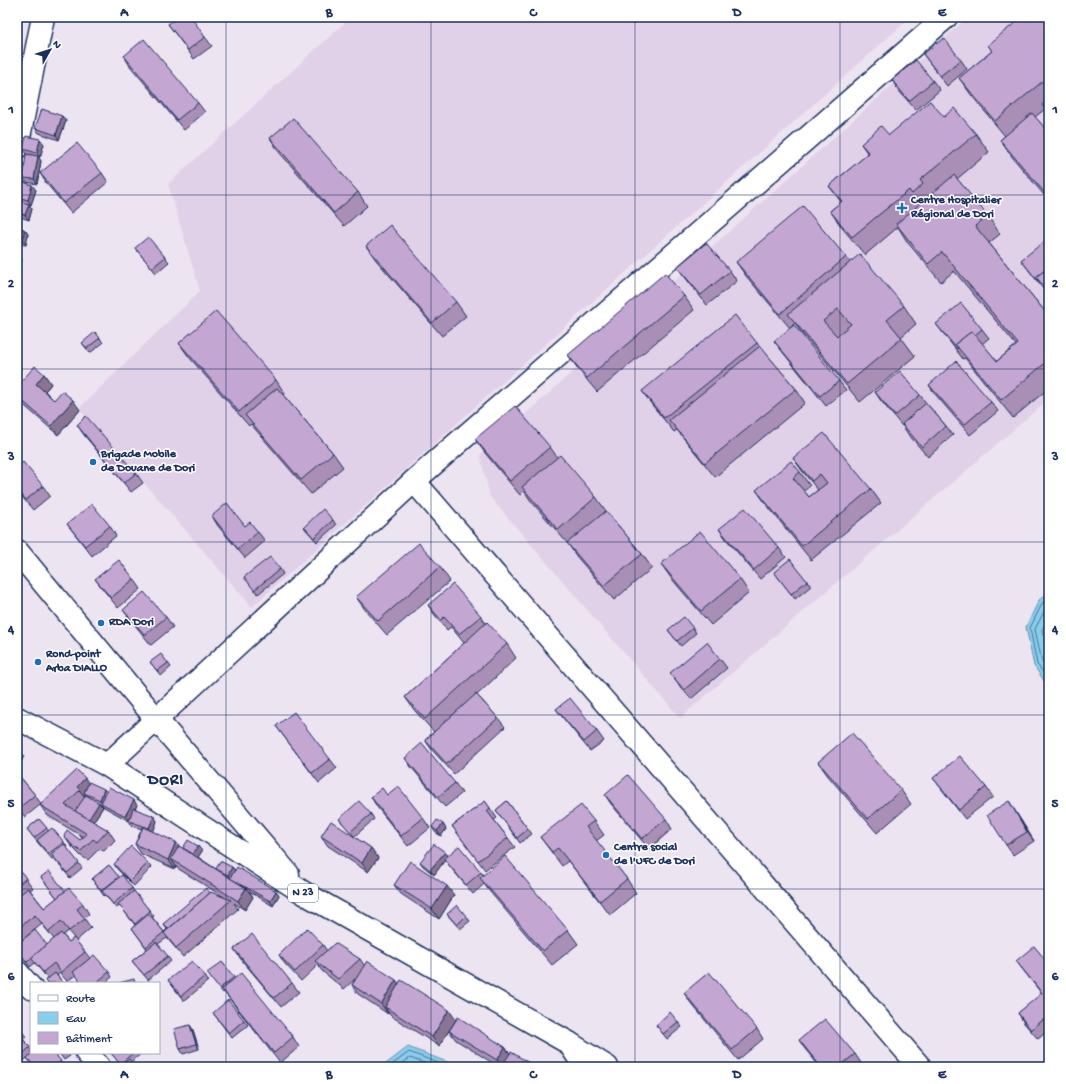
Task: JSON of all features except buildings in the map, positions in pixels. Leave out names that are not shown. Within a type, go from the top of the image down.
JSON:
[{"type":"street","points":[[17,147],[43,17]]},
{"type":"street","points":[[107,765],[414,481],[946,17]]},
{"type":"street","points":[[414,481],[920,1067]]},
{"type":"street","points":[[17,551],[157,720],[304,893]]},
{"type":"street","name":"N 23","points":[[17,718],[107,765],[304,893],[569,1043],[585,1067]]},
{"type":"street","points":[[17,972],[30,987]]},
{"type":"street","points":[[569,1043],[607,1067]]},
{"type":"street","points":[[88,1054],[99,1067]]},
{"type":"shaded area","points":[[351,17],[911,17],[252,607],[79,408],[200,291],[168,184]]},
{"type":"shaded area","name":"Centre Hospitalier Régional de Dori","points":[[968,17],[1049,17],[1049,399],[680,718],[490,497],[480,455]]},
{"type":"water","points":[[1049,592],[1049,688],[1034,666],[1026,627],[1039,600]]},
{"type":"water","points":[[408,1047],[460,1067],[382,1067]]},
{"type":"place","name":"Centre Hospitalier Régional de Dori","points":[[902,208]]},
{"type":"place","name":"Brigade Mobile de Douane de Dori","points":[[93,462]]},
{"type":"place","name":"RDA Dori","points":[[101,623]]},
{"type":"place","name":"Rond-point Arba DIALLO","points":[[38,662]]},
{"type":"place","name":"Centre social de l'UFC de Dori","points":[[606,855]]},
{"type":"district","name":"DORI","points":[[166,781]]}]
